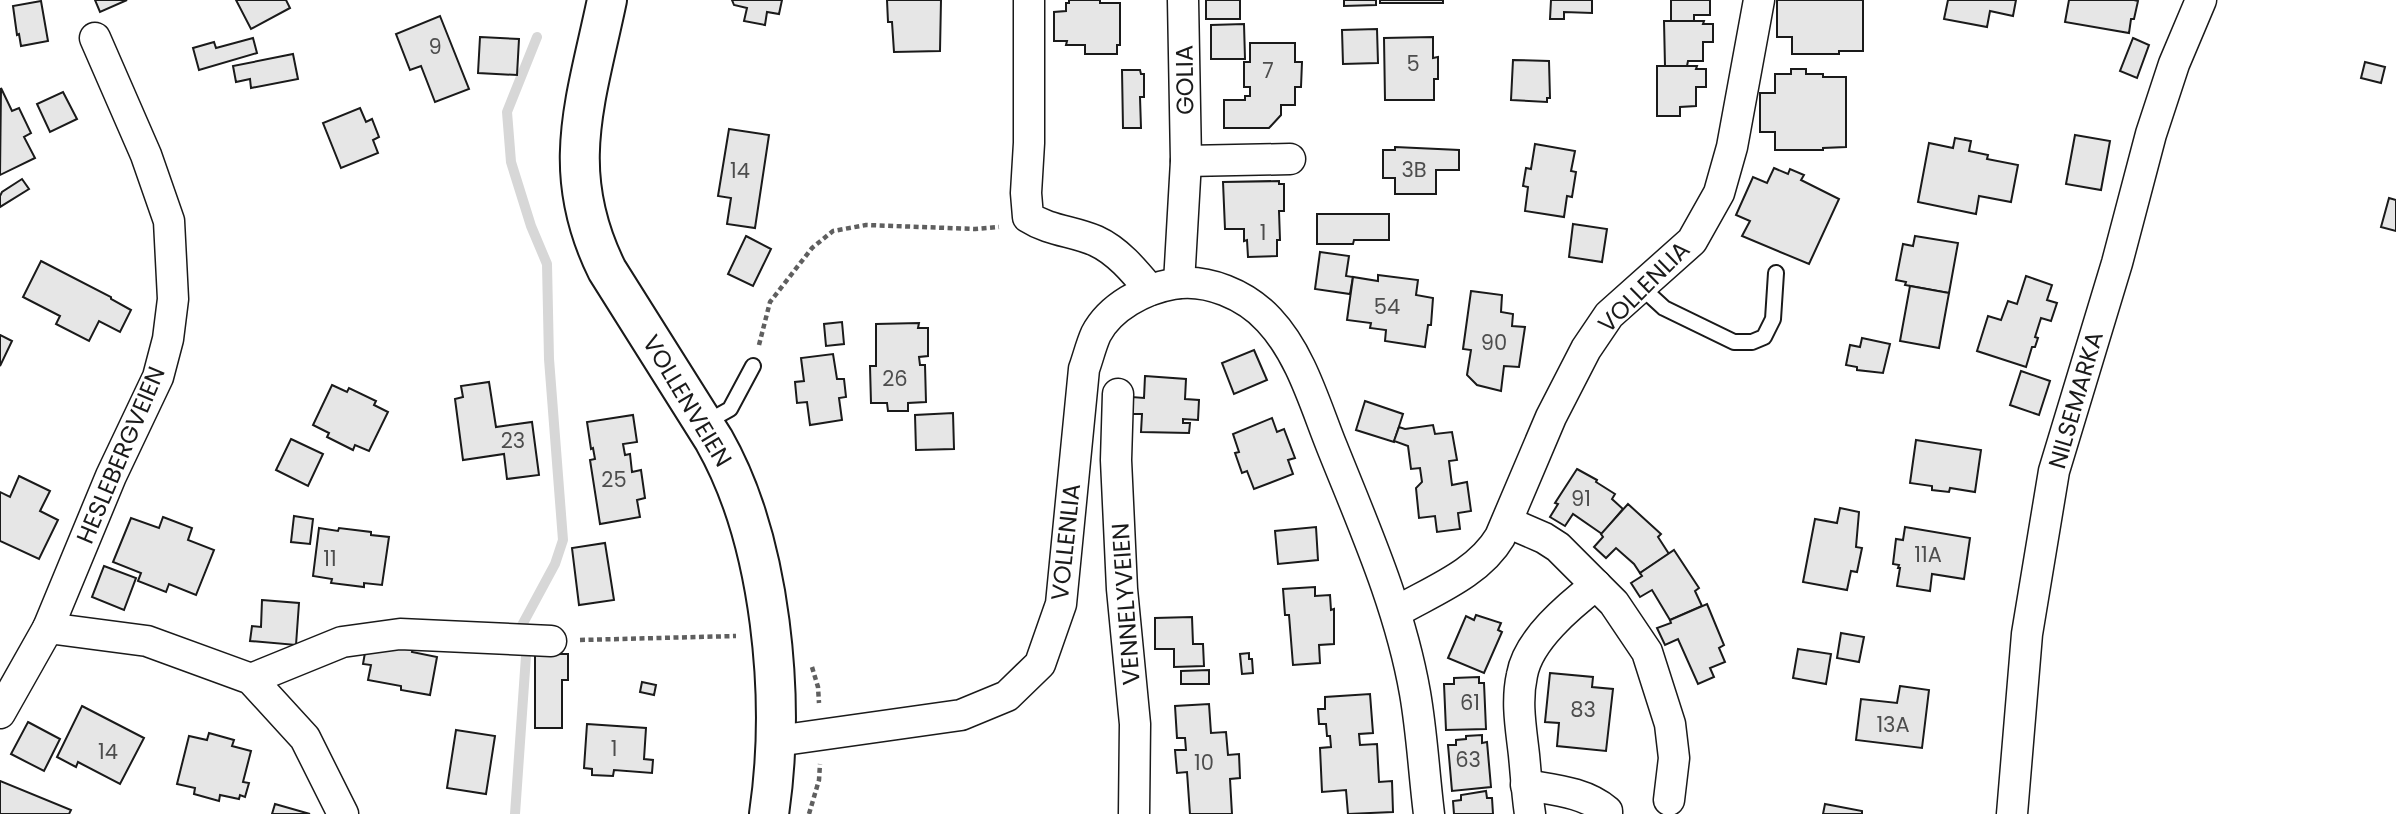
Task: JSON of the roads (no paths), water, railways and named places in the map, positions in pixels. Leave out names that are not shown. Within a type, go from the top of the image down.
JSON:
[{"type":"main road","name":"VOLLENVEIEN","points":[[607,0],[580,129],[578,159],[584,212],[597,251],[607,270],[726,460],[743,506],[764,586],[770,635],[777,741],[769,814]]},
{"type":"street","points":[[1028,0],[1028,217],[1044,227],[1097,241],[1130,266],[1150,290]]},
{"type":"street","name":"GOLIA","points":[[1179,283],[1186,161],[1184,0]]},
{"type":"street","name":"VOLLENLIA","points":[[1396,612],[1478,564],[1492,552],[1552,417],[1586,349],[1609,315],[1692,241],[1719,193],[1732,147],[1759,0]]},
{"type":"street","name":"NILSEMARKA","points":[[2011,814],[2027,634],[2054,471],[2117,263],[2151,134],[2174,64],[2201,0]]},
{"type":"street","name":"HESLEBERGVEIEN","points":[[0,713],[48,628],[111,476],[158,377],[168,339],[173,299],[169,222],[146,155],[95,38]]},
{"type":"street","points":[[1186,161],[1290,159]]},
{"type":"street","name":"VOLLENLIA","points":[[777,741],[961,715],[1007,696],[1040,664],[1061,604],[1084,369],[1096,335],[1102,324],[1118,308],[1150,290],[1179,283],[1207,285],[1243,298],[1260,310],[1278,329],[1304,378],[1382,570],[1396,612],[1415,694],[1429,814]]},
{"type":"street","name":"VENNELYVEIEN","points":[[1118,394],[1116,460],[1122,589],[1135,724],[1134,814]]},
{"type":"street","points":[[1507,523],[1544,538],[1558,547],[1614,603],[1633,628],[1653,666],[1671,735],[1674,758],[1669,800]]},
{"type":"street","points":[[1595,585],[1554,621],[1532,652],[1522,673],[1518,715],[1528,799],[1577,795],[1596,802],[1607,814]]},
{"type":"street","points":[[48,628],[147,641],[251,679],[305,738],[343,814]]},
{"type":"street","points":[[251,679],[342,642],[400,634],[551,641]]},
{"type":"lane","points":[[1640,286],[1664,308],[1734,342],[1752,342],[1764,337],[1773,319],[1776,273]]},
{"type":"lane","points":[[704,423],[730,410],[753,366]]},
{"type":"waterway","points":[[521,627],[555,564],[563,540],[549,359],[547,264],[531,226],[511,162],[507,112],[537,37]]},
{"type":"waterway","points":[[515,814],[526,656]]}]
